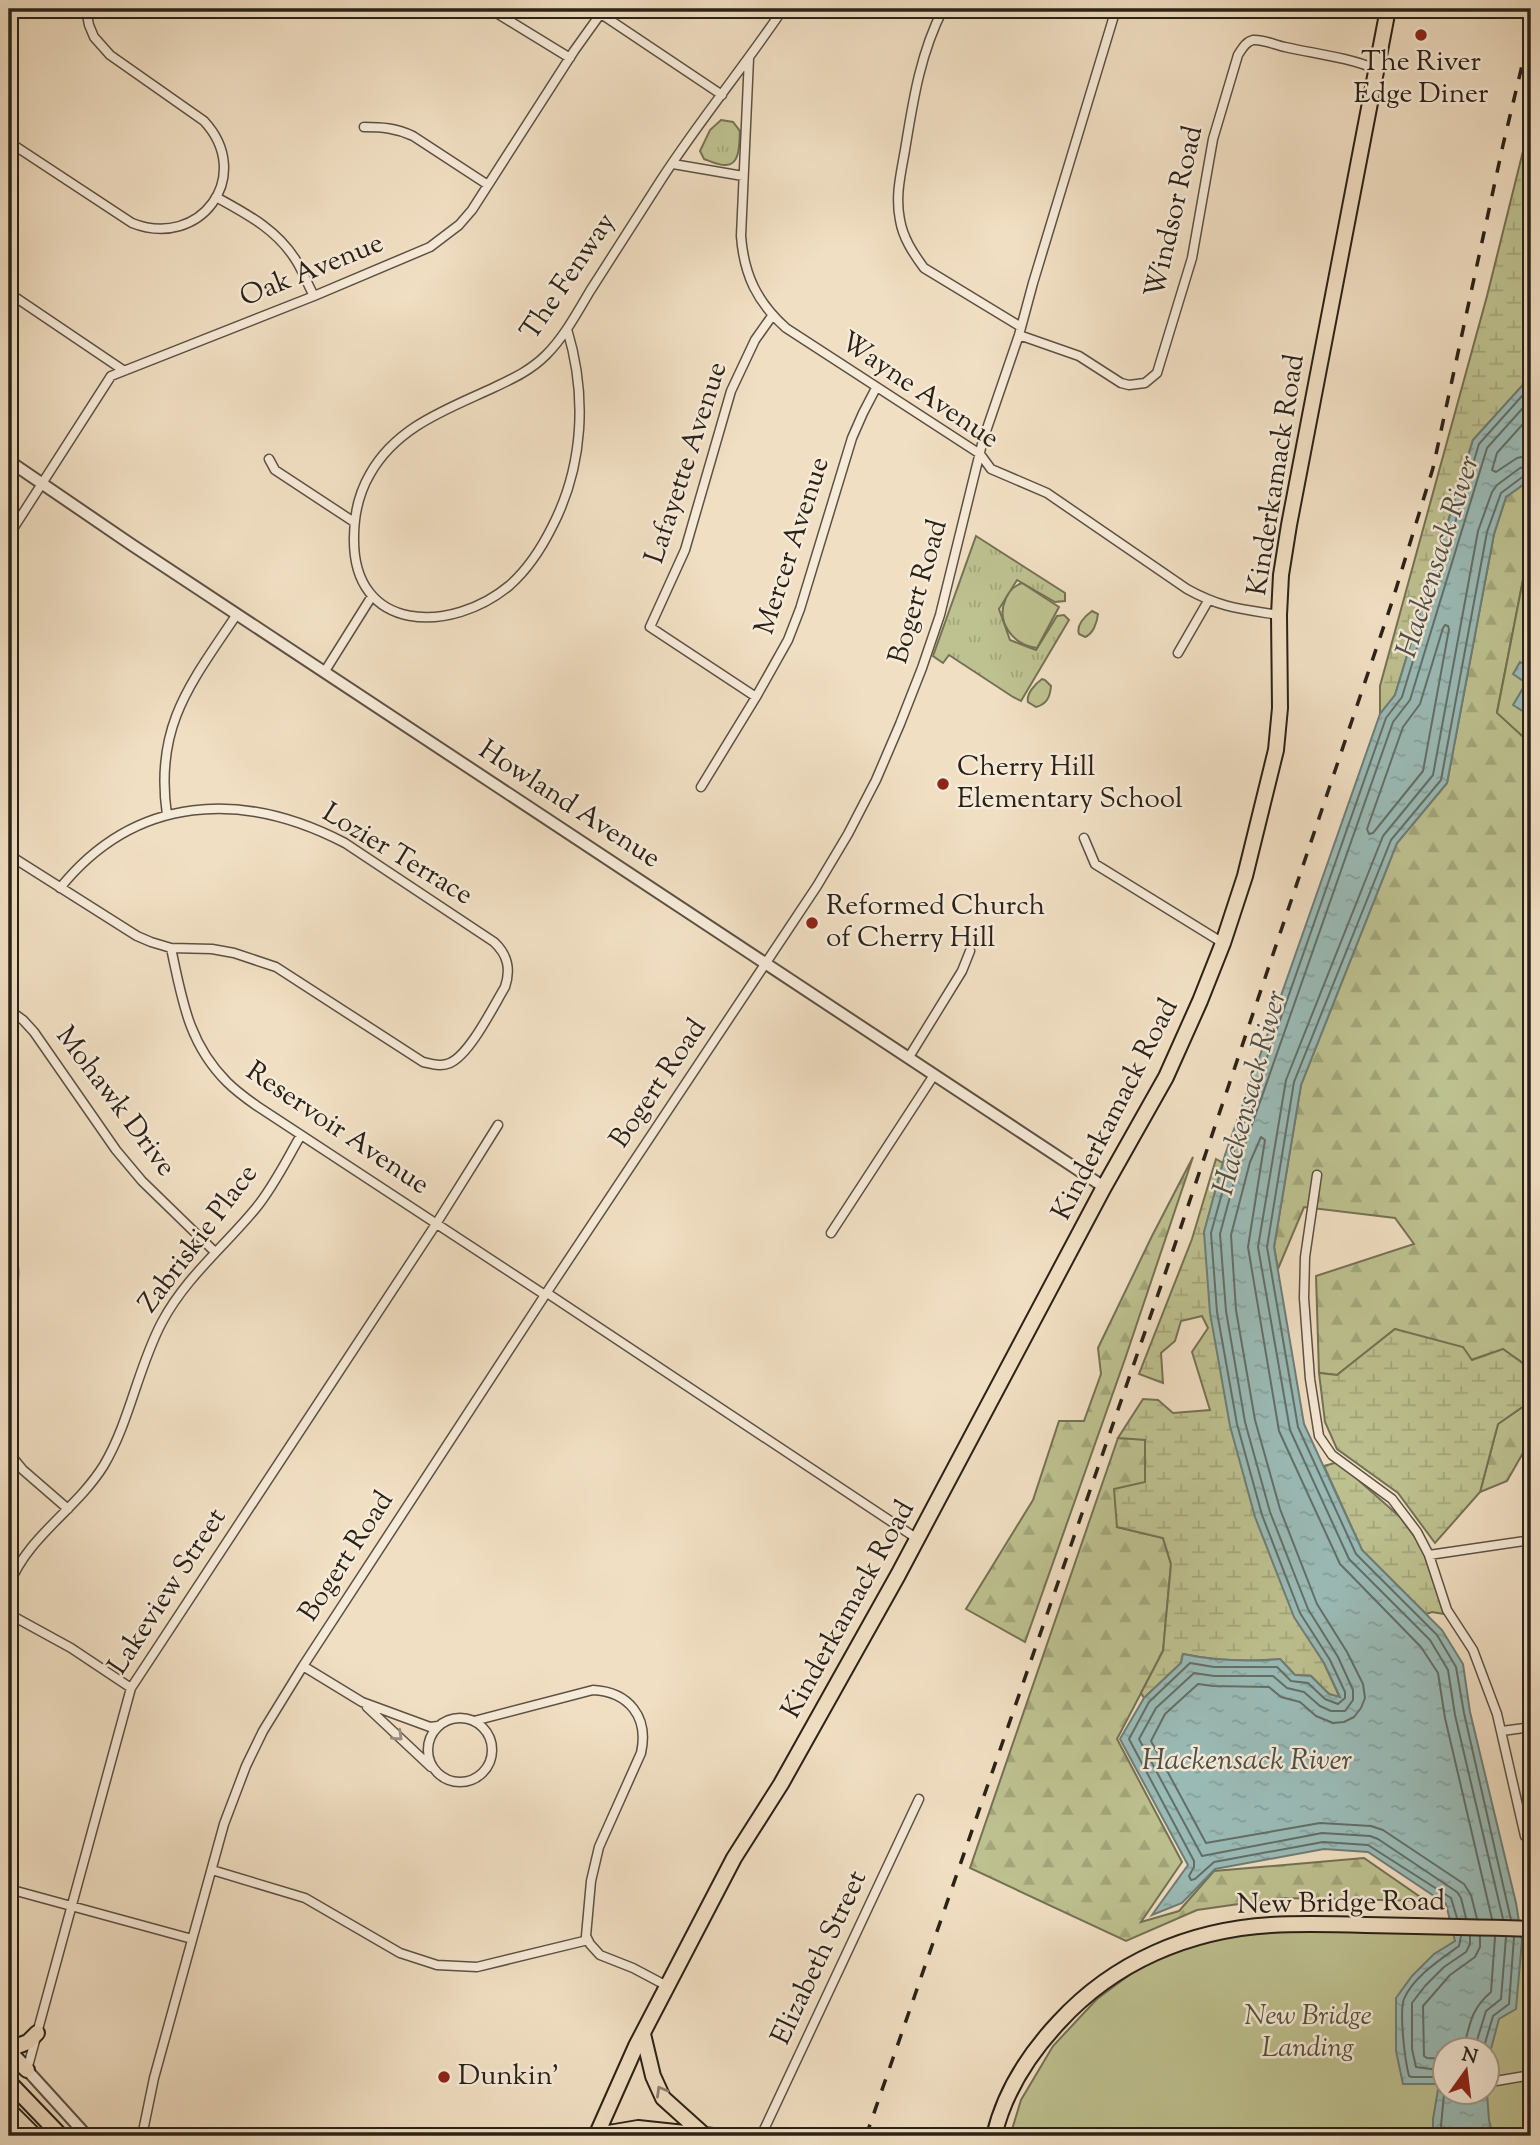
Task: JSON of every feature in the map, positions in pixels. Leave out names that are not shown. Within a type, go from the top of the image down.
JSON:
[{"type":"main road","name":"Kinderkamack Road","points":[[596,2136],[643,2034],[734,1858],[772,1799],[834,1691],[995,1395],[1104,1187],[1166,1077],[1223,943],[1251,853],[1276,750],[1280,708],[1281,575],[1388,9]]},
{"type":"main road","name":"New Bridge Road","points":[[991,2136],[1032,2053],[1068,2012],[1125,1966],[1153,1953],[1204,1934],[1271,1924],[1531,1929]]},
{"type":"main road","points":[[9,2044],[15,2047],[28,2042],[37,2033]]},
{"type":"main road","points":[[643,2034],[653,2076],[663,2098],[708,2135]]},
{"type":"main road","points":[[9,2052],[27,2070]]},
{"type":"main road","points":[[9,2082],[61,2136]]},
{"type":"main road","points":[[9,2110],[35,2136]]},
{"type":"main road","points":[[591,2136],[638,2128],[708,2135]]},
{"type":"street","points":[[9,142],[143,228],[166,230],[191,223],[202,215],[216,197],[225,169],[223,155],[213,131],[204,121],[110,55],[94,37],[86,9]]},
{"type":"street","points":[[490,9],[570,58]]},
{"type":"street","name":"The Fenway","points":[[372,596],[360,576],[355,559],[354,522],[360,494],[369,476],[391,445],[421,422],[525,373],[545,356],[567,329],[673,164],[783,9]]},
{"type":"street","name":"Windsor Road","points":[[943,9],[924,52],[916,81],[898,192],[900,222],[909,246],[925,268],[1020,331],[1079,356],[1121,383],[1137,386],[1152,379],[1157,373],[1187,275],[1213,139],[1238,55],[1244,46],[1250,40],[1261,40],[1282,47],[1360,62],[1376,69]]},
{"type":"street","name":"Bogert Road","points":[[142,2136],[154,2078],[228,1813],[246,1766],[278,1705],[817,886],[876,780],[900,724],[940,615],[983,440],[1020,331],[1032,283],[1116,9]]},
{"type":"street","points":[[603,11],[722,95]]},
{"type":"street","name":"Oak Avenue","points":[[9,535],[111,376],[430,247],[459,225],[472,210],[603,11]]},
{"type":"street","name":"Wayne Avenue","points":[[749,58],[742,257],[753,289],[772,316],[786,328],[980,454],[991,468],[1047,494],[1186,589],[1227,608],[1279,615]]},
{"type":"street","points":[[364,127],[384,127],[413,136],[488,185]]},
{"type":"street","points":[[673,164],[743,176]]},
{"type":"street","points":[[216,197],[252,216],[281,241],[296,261],[314,296]]},
{"type":"street","points":[[9,293],[123,370]]},
{"type":"street","name":"Lafayette Avenue","points":[[756,697],[650,627],[685,550],[731,391],[755,340],[772,316]]},
{"type":"street","points":[[325,671],[372,596],[386,607],[414,618],[448,616],[486,602],[519,578],[532,563],[567,494],[578,442],[579,390],[567,329]]},
{"type":"street","name":"Mercer Avenue","points":[[701,787],[776,663],[800,609],[852,438],[877,388]]},
{"type":"street","points":[[269,459],[275,470],[354,522]]},
{"type":"street","name":"Howland Avenue","points":[[9,461],[1104,1187]]},
{"type":"street","points":[[1178,653],[1208,601]]},
{"type":"street","points":[[167,815],[163,773],[170,729],[187,689],[237,614]]},
{"type":"street","name":"Lozier Terrace","points":[[60,888],[75,869],[110,840],[147,821],[167,815],[205,810],[252,811],[298,822],[345,843],[494,942],[506,957],[509,967],[505,987],[466,1051],[442,1065],[423,1062],[276,967],[234,953],[212,949],[171,948]]},
{"type":"street","points":[[1084,838],[1095,863],[1223,943]]},
{"type":"street","points":[[9,855],[137,936],[171,948]]},
{"type":"street","name":"Reservoir Avenue","points":[[171,948],[186,1016],[204,1055],[230,1085],[301,1135],[916,1538]]},
{"type":"street","points":[[909,1058],[962,971],[970,951]]},
{"type":"street","name":"Mohawk Drive","points":[[9,1010],[34,1032],[97,1124],[142,1181],[215,1252]]},
{"type":"street","points":[[831,1233],[934,1075]]},
{"type":"street","name":"Lakeview Street","points":[[27,2070],[131,1688],[436,1224],[498,1125]]},
{"type":"street","name":"Zabriskie Place","points":[[9,1585],[33,1545],[90,1485],[113,1447],[162,1323],[190,1280],[258,1206],[301,1135]]},
{"type":"street","points":[[1317,1175],[1307,1243],[1304,1298],[1310,1379],[1320,1436],[1332,1455],[1392,1499],[1417,1532],[1429,1555],[1447,1610],[1473,1650],[1483,1674],[1502,1731],[1525,1836]]},
{"type":"street","points":[[9,1241],[14,1264],[14,1281],[9,1308]]},
{"type":"street","points":[[9,1453],[23,1470],[68,1508]]},
{"type":"street","points":[[1429,1555],[1531,1540]]},
{"type":"street","points":[[9,1614],[71,1648],[131,1688]]},
{"type":"street","points":[[303,1666],[362,1702],[430,1727],[456,1718],[474,1721],[482,1727],[491,1744],[492,1753],[485,1771],[477,1777],[459,1782],[449,1781],[362,1702]]},
{"type":"street","points":[[474,1721],[593,1690],[616,1694],[633,1708],[643,1730],[641,1753],[599,1847],[594,1863],[586,1927],[588,1940],[600,1955],[667,1986]]},
{"type":"street","points":[[434,1769],[429,1761],[428,1742],[438,1726]]},
{"type":"street","points":[[1502,1731],[1531,1727]]},
{"type":"street","name":"Elizabeth Street","points":[[761,2136],[919,1799]]},
{"type":"street","points":[[212,1870],[305,1898],[400,1953],[437,1965],[477,1966],[588,1940]]},
{"type":"street","points":[[9,1889],[192,1939]]},
{"type":"street","points":[[27,2070],[86,2136]]},
{"type":"street","points":[[1502,2080],[1531,2075]]},
{"type":"street","points":[[9,2124],[18,2136]]},
{"type":"green space","points":[[1531,119],[1531,310],[1524,325],[1531,376],[1473,440],[1395,695],[1380,714],[1380,686],[1487,296]]},
{"type":"green space","points":[[721,120],[733,122],[740,131],[737,157],[731,164],[726,165],[704,159],[700,151],[710,130]]},
{"type":"green space","points":[[1531,479],[1531,550],[1497,712],[1531,744],[1531,1369],[1503,1349],[1471,1360],[1395,1329],[1337,1375],[1319,1373],[1316,1276],[1414,1244],[1395,1218],[1304,1207],[1278,1269],[1274,1247],[1301,1085],[1397,843],[1447,783],[1494,534],[1506,497]]},
{"type":"green space","points":[[976,536],[1065,593],[1065,601],[1055,602],[1017,580],[999,609],[1010,640],[1036,650],[1057,616],[1064,615],[1069,620],[1021,701],[949,655],[943,663],[933,656]]},
{"type":"green space","points":[[1531,550],[1531,744],[1497,713],[1528,554]]},
{"type":"green space","points":[[1022,583],[1059,607],[1037,648],[1014,637],[1008,631],[1003,616],[1006,598],[1012,589]]},
{"type":"green space","points":[[1092,611],[1098,614],[1097,621],[1085,637],[1079,634],[1079,627]]},
{"type":"green space","points":[[1042,679],[1051,686],[1050,694],[1045,702],[1036,707],[1028,702],[1028,696]]},
{"type":"green space","points":[[1193,1157],[1025,1642],[966,1609],[1033,1500],[1059,1421],[1084,1421],[1101,1374],[1098,1348]]},
{"type":"green space","points":[[1216,1159],[1223,1163],[1204,1233],[1324,1663],[1340,1698],[1329,1694],[1311,1676],[1295,1675],[1280,1659],[1232,1660],[1183,1654],[1181,1663],[1144,1698],[1141,1693],[1163,1651],[1171,1564],[1163,1538],[1117,1527],[1114,1489],[1145,1482],[1145,1440],[1118,1438],[1143,1399],[1158,1400],[1173,1413],[1210,1410],[1192,1352],[1208,1328],[1202,1316],[1181,1321],[1175,1341],[1161,1353],[1163,1383],[1139,1374],[1192,1239]]},
{"type":"green space","points":[[1395,1329],[1463,1347],[1472,1360],[1503,1349],[1531,1369],[1531,1401],[1498,1424],[1480,1492],[1435,1543],[1398,1493],[1337,1449],[1325,1422],[1319,1373],[1337,1375]]},
{"type":"green space","points":[[1531,1401],[1531,1439],[1507,1481],[1480,1492],[1498,1424]]},
{"type":"green space","points":[[1118,1438],[1145,1439],[1145,1482],[1117,1527],[1163,1538],[1171,1564],[1163,1651],[1117,1739],[1182,1862],[1141,1922],[1179,1911],[1214,1871],[1364,1858],[1426,1901],[1281,1898],[1197,1910],[1126,1941],[970,1868]]},
{"type":"green space","points":[[1338,1462],[1400,1517],[1422,1547],[1444,1614],[1426,1614],[1362,1550],[1324,1466]]},
{"type":"green space","name":"New Bridge Landing","points":[[1273,1928],[1531,1933],[1531,2136],[1010,2136],[1021,2100],[1053,2046],[1097,1999],[1144,1964],[1207,1940]]},
{"type":"water","points":[[1531,310],[1531,376],[1524,325]]},
{"type":"water","name":"Hackensack River","points":[[1531,376],[1531,479],[1506,497],[1494,534],[1447,783],[1397,843],[1301,1085],[1274,1247],[1304,1424],[1362,1550],[1442,1630],[1463,1664],[1470,1712],[1516,1903],[1522,1940],[1516,2009],[1499,2019],[1494,2036],[1432,2036],[1432,2084],[1403,2084],[1396,2051],[1396,1998],[1412,1976],[1434,1954],[1455,1941],[1446,1904],[1368,1852],[1324,1849],[1215,1869],[1182,1903],[1152,1915],[1188,1865],[1120,1739],[1144,1698],[1181,1663],[1183,1654],[1231,1660],[1280,1659],[1295,1675],[1311,1676],[1329,1694],[1340,1697],[1324,1663],[1294,1617],[1255,1517],[1230,1426],[1210,1313],[1204,1232],[1225,1155],[1380,714],[1395,695],[1473,440]]},
{"type":"water","points":[[1520,662],[1531,669],[1529,715],[1513,705],[1526,683],[1513,674]]},
{"type":"water","name":"Hackensack River","points":[[1435,2106],[1488,2106],[1493,2136],[1433,2136]]},
{"type":"railway","points":[[866,2136],[1164,1277],[1392,602],[1433,468],[1531,28]]},
{"type":"place","name":"The River Edge Diner","points":[[1421,35]]},
{"type":"place","name":"Cherry Hill Elementary School","points":[[943,784]]},
{"type":"place","name":"Reformed Church of Cherry Hill","points":[[812,923]]},
{"type":"place","name":"Dunkin'","points":[[444,2077]]}]
